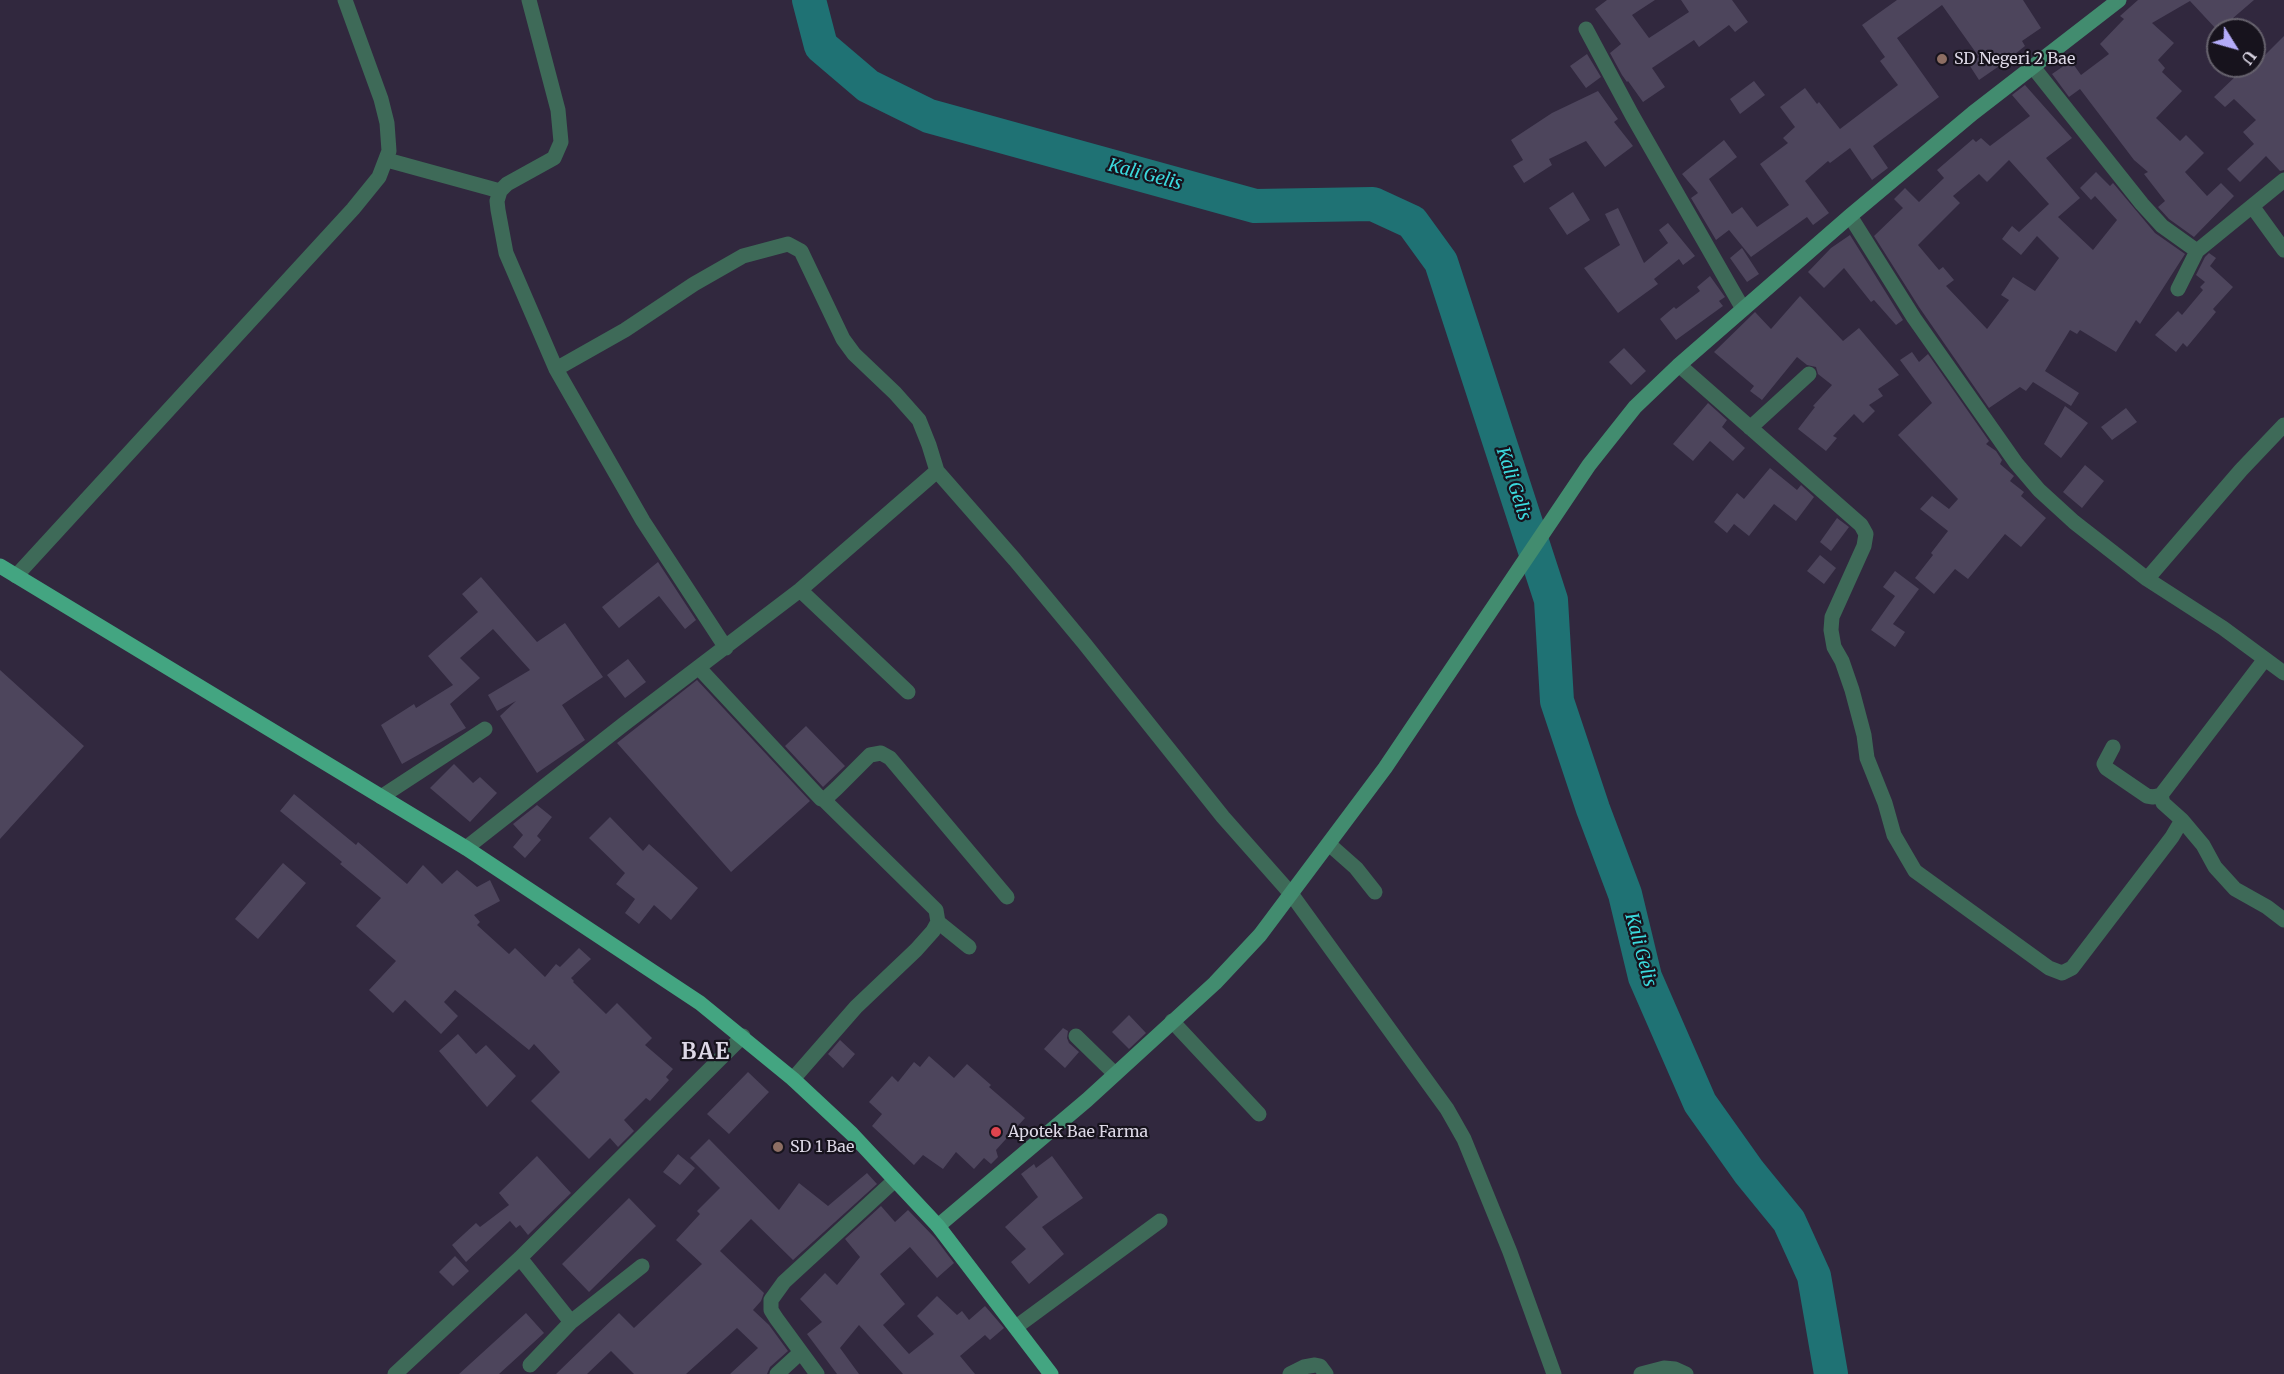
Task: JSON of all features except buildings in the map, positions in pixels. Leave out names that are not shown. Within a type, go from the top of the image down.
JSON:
[{"type":"main road","points":[[0,566],[466,848],[639,961],[742,1036],[794,1079],[852,1134],[938,1227],[1051,1374]]},
{"type":"street","points":[[16,576],[353,209],[379,177],[387,160],[390,141],[383,107],[345,0]]},
{"type":"street","points":[[529,0],[558,110],[561,142],[554,158],[507,184],[500,191],[498,210],[506,253],[556,369],[643,521],[726,648]]},
{"type":"street","points":[[938,1227],[1115,1074],[1215,983],[1260,936],[1385,768],[1558,510],[1612,434],[1635,407],[1679,365],[1850,216],[2119,0]]},
{"type":"street","points":[[1586,29],[1637,125],[1743,309]]},
{"type":"street","points":[[2033,67],[2142,204],[2162,226],[2197,251]]},
{"type":"street","points":[[387,160],[500,191]]},
{"type":"street","points":[[2178,289],[2197,251],[2284,180]]},
{"type":"street","points":[[2252,206],[2284,250]]},
{"type":"street","points":[[1850,216],[1914,318],[2016,464],[2039,490],[2074,522],[2147,579],[2284,673]]},
{"type":"street","points":[[556,369],[625,330],[694,284],[742,256],[788,244],[794,245],[801,251],[808,261],[843,339],[854,354],[895,393],[919,420],[937,471],[1077,634],[1223,817],[1292,895],[1447,1109],[1464,1139],[1510,1252],[1554,1374]]},
{"type":"street","points":[[1679,365],[1861,525],[1866,534],[1858,562],[1832,617],[1831,630],[1834,646],[1852,690],[1864,735],[1867,758],[1885,803],[1894,835],[1915,871],[2041,963],[2062,973],[2072,968],[2089,948],[2172,837],[2182,820]]},
{"type":"street","points":[[1750,428],[1809,374]]},
{"type":"street","points":[[2147,579],[2241,470],[2284,425]]},
{"type":"street","points":[[466,848],[800,590],[937,471]]},
{"type":"street","points":[[800,590],[908,692]]},
{"type":"street","points":[[2113,747],[2104,764],[2106,768],[2147,796],[2161,795],[2265,659]]},
{"type":"street","points":[[699,668],[816,796],[824,800],[936,910],[938,922],[969,947]]},
{"type":"street","points":[[381,797],[485,729]]},
{"type":"street","points":[[824,800],[863,759],[870,754],[881,753],[897,765],[1008,897]]},
{"type":"street","points":[[2161,795],[2163,803],[2182,820],[2203,845],[2215,867],[2235,889],[2267,907],[2284,920]]},
{"type":"street","points":[[1330,844],[1356,868],[1375,892]]},
{"type":"street","points":[[794,1079],[856,1007],[927,938],[938,922]]},
{"type":"street","points":[[1172,1021],[1259,1114]]},
{"type":"street","points":[[405,1371],[742,1036]]},
{"type":"street","points":[[1076,1036],[1115,1074]]},
{"type":"street","points":[[817,1374],[771,1310],[772,1298],[784,1282],[895,1180]]},
{"type":"street","points":[[1016,1328],[1160,1221]]},
{"type":"street","points":[[520,1258],[572,1322]]},
{"type":"street","points":[[530,1365],[572,1322],[642,1266]]},
{"type":"street","points":[[777,1374],[801,1352]]},
{"type":"street","points":[[1290,1374],[1304,1367],[1315,1365],[1320,1366],[1326,1374]]},
{"type":"street","points":[[1641,1374],[1664,1368],[1686,1374]]},
{"type":"waterway","name":"Kali Gelis","points":[[809,0],[821,46],[868,86],[929,116],[1255,206],[1373,204],[1412,222],[1441,262],[1551,600],[1557,701],[1593,809],[1625,894],[1645,977],[1700,1103],[1749,1172],[1789,1221],[1814,1276],[1831,1374]]},
{"type":"place","name":"SD Negeri 2 Bae","points":[[1942,59]]},
{"type":"place","name":"Apotek Bae Farma","points":[[996,1132]]},
{"type":"place","name":"SD 1 Bae","points":[[778,1147]]},
{"type":"district","name":"BAE","points":[[706,1053]]}]
